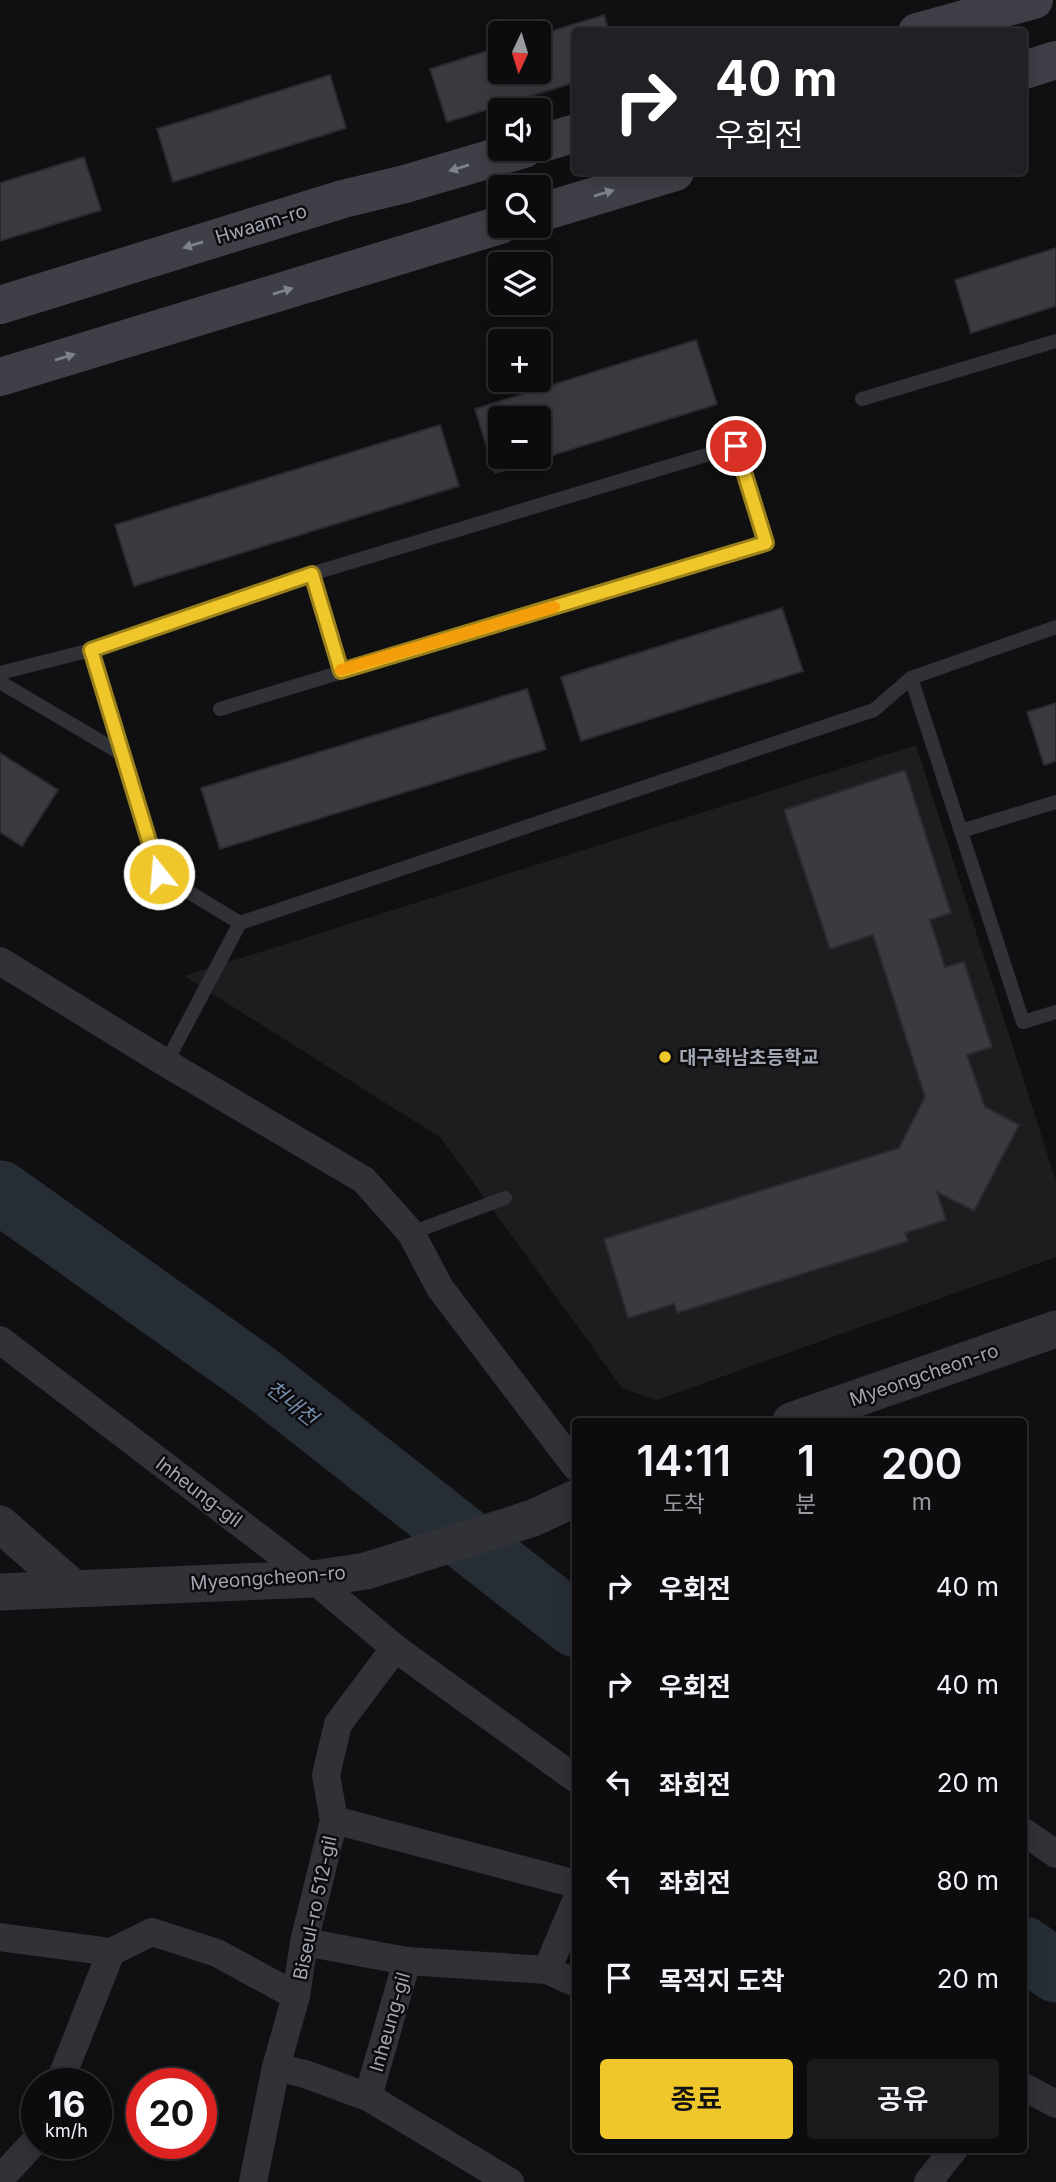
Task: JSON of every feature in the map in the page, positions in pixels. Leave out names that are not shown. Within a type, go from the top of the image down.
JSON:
[{"type":"main road","points":[[925,28],[969,7],[1034,0]]},
{"type":"main road","points":[[1027,69],[1056,60]]},
{"type":"main road","points":[[551,140],[572,134]]},
{"type":"main road","name":"Hwaam-ro","points":[[0,305],[343,199],[488,160]]},
{"type":"main road","points":[[551,209],[665,175]]},
{"type":"main road","points":[[0,377],[488,229]]},
{"type":"street","points":[[0,961],[364,1180],[411,1233],[440,1288],[572,1462]]},
{"type":"street","name":"Myeongcheon-ro","points":[[800,1418],[1056,1329]]},
{"type":"street","name":"Inheung-gil","points":[[0,1340],[313,1579],[395,1647],[572,1776]]},
{"type":"street","name":"Myeongcheon-ro","points":[[0,1592],[313,1579],[366,1571],[533,1518],[572,1500]]},
{"type":"street","points":[[0,1524],[73,1588]]},
{"type":"street","points":[[395,1647],[338,1724],[326,1775],[334,1820],[572,1883]]},
{"type":"street","name":"Biseul-ro 512-gil","points":[[253,2182],[276,2067],[296,1996],[304,1942],[334,1820]]},
{"type":"street","points":[[547,1970],[572,1911]]},
{"type":"street","name":"Biseul-ro 512-gil","points":[[111,1952],[152,1932],[218,1953],[296,1996]]},
{"type":"street","points":[[0,1937],[111,1952],[65,2068]]},
{"type":"street","points":[[304,1942],[407,1961]]},
{"type":"street","name":"Inheung-gil","points":[[368,2097],[407,1961],[547,1970],[572,1981]]},
{"type":"street","points":[[276,2067],[368,2097],[510,2182]]},
{"type":"street","points":[[1027,2089],[1056,2104]]},
{"type":"street","points":[[928,2182],[951,2153]]},
{"type":"street","points":[[0,2179],[21,2156]]},
{"type":"lane","points":[[862,399],[1056,341]]},
{"type":"lane","points":[[0,673],[91,650],[312,574],[736,446],[766,543],[220,709]]},
{"type":"lane","points":[[312,574],[341,671]]},
{"type":"lane","points":[[166,1063],[240,923],[874,710],[911,678],[1056,627]]},
{"type":"lane","points":[[91,650],[159,874],[240,923]]},
{"type":"lane","points":[[911,678],[1023,1022],[1056,1012]]},
{"type":"lane","points":[[0,682],[122,754]]},
{"type":"lane","points":[[961,831],[1056,802]]},
{"type":"lane","points":[[411,1233],[505,1198]]},
{"type":"shaded area","name":"대구화남초등학교","points":[[916,745],[1056,1181],[1056,1257],[657,1400],[622,1388],[441,1138],[184,976]]},
{"type":"building","points":[[604,15],[608,28],[572,28],[572,83],[524,98],[488,98],[488,109],[447,122],[430,69],[488,51],[488,84],[551,84],[551,31]]},
{"type":"building","points":[[330,75],[346,128],[173,182],[157,129]]},
{"type":"building","points":[[84,157],[101,210],[0,241],[0,183]]},
{"type":"building","points":[[1056,248],[1056,306],[971,333],[955,280]]},
{"type":"building","points":[[696,340],[717,404],[551,456],[551,406],[488,406],[488,451],[475,409],[529,392],[551,392],[551,385]]},
{"type":"building","points":[[440,425],[459,486],[134,586],[115,525]]},
{"type":"building","points":[[782,608],[803,671],[581,741],[561,677]]},
{"type":"building","points":[[527,689],[546,749],[220,849],[201,788]]},
{"type":"building","points":[[1056,703],[1056,761],[1044,765],[1027,712]]},
{"type":"building","points":[[0,753],[58,790],[22,846],[0,832]]},
{"type":"building","points":[[905,770],[951,913],[930,920],[945,967],[964,962],[992,1047],[967,1055],[985,1107],[1019,1125],[974,1211],[937,1192],[946,1220],[905,1233],[908,1241],[677,1313],[674,1304],[628,1318],[604,1239],[899,1148],[925,1097],[873,935],[830,949],[784,810]]},
{"type":"waterway","name":"천내천","points":[[0,1192],[257,1375],[572,1623]]},
{"type":"waterway","name":"천내천","points":[[1027,1950],[1056,1971]]},
{"type":"slow traffic","points":[[341,670],[554,607]]},
{"type":"place","name":"대구화남초등학교","points":[[665,1057]]},
{"type":"route","points":[[159,874],[91,650],[312,574],[341,671],[766,543],[736,446]]}]
